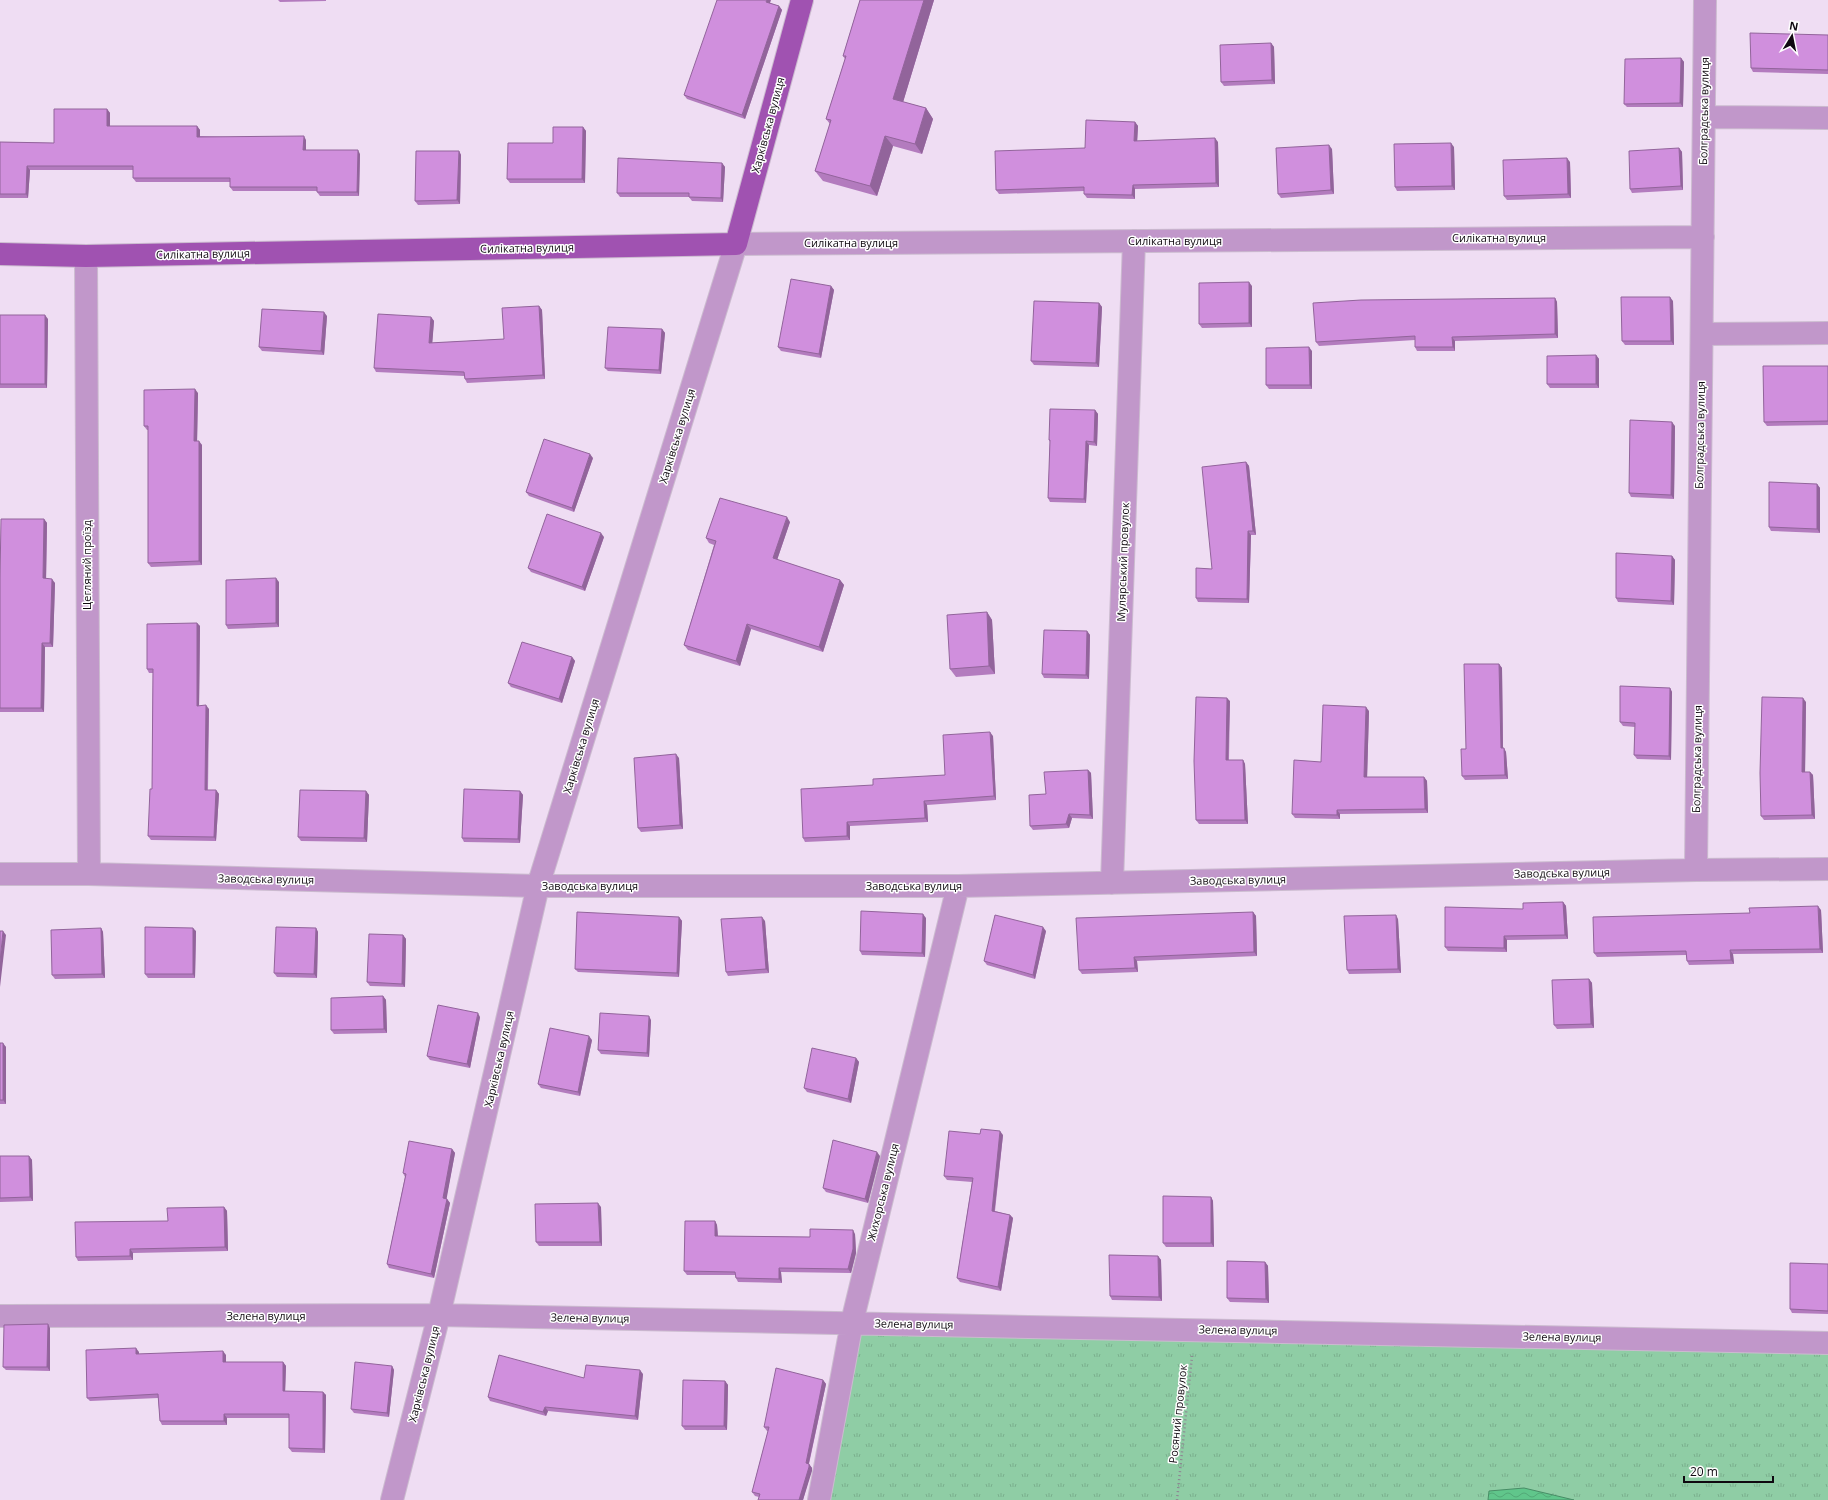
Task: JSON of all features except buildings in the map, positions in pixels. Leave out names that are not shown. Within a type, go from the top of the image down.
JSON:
[{"type":"main road","name":"Харківська вулиця","points":[[736,244],[802,0]]},
{"type":"main road","name":"Силікатна вулиця","points":[[0,254],[86,256],[736,244]]},
{"type":"street","name":"Болградська вулиця","points":[[1696,870],[1705,0]]},
{"type":"street","points":[[1704,116],[1828,118]]},
{"type":"street","name":"Силікатна вулиця","points":[[736,244],[1703,237]]},
{"type":"street","name":"Мулярський провулок","points":[[1112,883],[1134,241]]},
{"type":"street","name":"Харківська вулиця","points":[[392,1500],[439,1316],[538,886],[736,244]]},
{"type":"street","name":"Цегляний проїзд","points":[[86,256],[88,874]]},
{"type":"street","points":[[1702,334],[1828,333]]},
{"type":"street","name":"Заводська вулиця","points":[[0,874],[88,874],[538,886],[958,886],[1696,870],[1828,869]]},
{"type":"street","name":"Жихорська вулиця","points":[[820,1500],[852,1322],[958,886]]},
{"type":"street","name":"Зелена вулиця","points":[[0,1316],[439,1316],[852,1322],[1828,1343]]},
{"type":"path","name":"Росяний провулок","points":[[1177,1500],[1195,1329]]},
{"type":"green space","points":[[852,1322],[1828,1343],[1828,1500],[820,1500]]},
{"type":"water","points":[[1524,1488],[1574,1500],[1488,1500],[1489,1491]]}]
